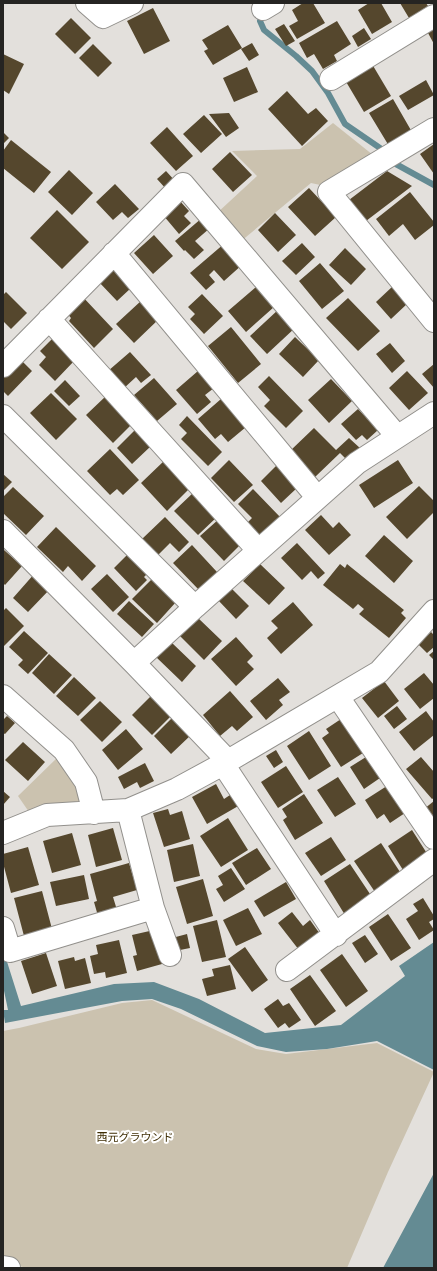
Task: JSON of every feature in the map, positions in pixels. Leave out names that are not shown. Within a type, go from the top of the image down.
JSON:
[{"type":"street","points":[[87,3],[103,17],[132,3]]},
{"type":"street","points":[[331,79],[434,16]]},
{"type":"street","points":[[433,131],[329,192],[434,321]]},
{"type":"street","points":[[3,366],[183,184],[397,436]]},
{"type":"street","points":[[114,253],[317,497]]},
{"type":"street","points":[[48,319],[258,550]]},
{"type":"street","points":[[134,663],[194,607],[356,463],[434,413]]},
{"type":"street","points":[[3,416],[194,607]]},
{"type":"street","points":[[3,531],[134,663],[225,762],[336,935]]},
{"type":"street","points":[[3,833],[47,815],[128,810],[177,789],[379,672],[434,612]]},
{"type":"street","points":[[3,696],[64,750],[86,782],[94,813]]},
{"type":"street","points":[[338,697],[434,838]]},
{"type":"street","points":[[128,810],[154,908],[170,956]]},
{"type":"street","points":[[287,970],[336,935],[434,860]]},
{"type":"street","points":[[3,928],[10,951],[154,908]]},
{"type":"street","points":[[3,1266],[9,1268]]},
{"type":"green space","points":[[333,123],[373,155],[325,186],[311,183],[240,242],[216,214],[257,176],[232,151],[300,149]]},
{"type":"green space","points":[[59,756],[82,795],[78,806],[29,812],[18,796]]},
{"type":"green space","name":"西元グラウンド","points":[[152,1000],[256,1049],[286,1054],[377,1043],[434,1072],[388,1172],[347,1268],[27,1268],[3,1262],[3,1031],[122,1003]]},
{"type":"water","points":[[434,942],[434,1070],[377,1041],[327,1049],[286,1052],[257,1046],[181,1009],[152,999],[122,1001],[5,1023],[3,1010],[8,1010],[3,986],[3,949],[21,1006],[114,984],[154,982],[199,999],[265,1033],[341,1025],[405,976],[399,966]]},
{"type":"water","points":[[434,1173],[434,1268],[383,1268]]},
{"type":"building","points":[[303,3],[313,3],[325,23],[297,39],[289,26],[298,21],[292,10]]},
{"type":"building","points":[[369,3],[381,3],[392,22],[372,34],[358,10]]},
{"type":"building","points":[[400,3],[426,3],[428,6],[409,18]]},
{"type":"building","points":[[153,8],[170,41],[144,54],[127,21]]},
{"type":"building","points":[[71,18],[91,38],[75,54],[55,34]]},
{"type":"building","points":[[337,21],[351,44],[334,55],[337,61],[323,69],[314,54],[307,58],[299,43]]},
{"type":"building","points":[[284,24],[295,41],[286,46],[275,29]]},
{"type":"building","points":[[228,25],[242,48],[213,65],[204,51],[208,49],[202,40]]},
{"type":"building","points":[[364,28],[371,39],[358,47],[352,36]]},
{"type":"building","points":[[434,29],[434,44],[428,33]]},
{"type":"building","points":[[252,43],[259,55],[249,61],[241,49]]},
{"type":"building","points":[[93,44],[112,63],[98,77],[79,58]]},
{"type":"building","points":[[3,54],[24,64],[9,94],[3,90]]},
{"type":"building","points":[[372,64],[391,96],[364,112],[345,80]]},
{"type":"building","points":[[247,67],[258,92],[234,102],[223,78]]},
{"type":"building","points":[[426,80],[434,95],[408,110],[399,96]]},
{"type":"building","points":[[287,91],[308,114],[316,108],[328,121],[302,146],[268,109]]},
{"type":"building","points":[[393,99],[412,132],[389,146],[369,113]]},
{"type":"building","points":[[229,113],[239,128],[226,137],[209,114]]},
{"type":"building","points":[[204,115],[222,134],[201,153],[183,134]]},
{"type":"building","points":[[167,127],[193,156],[176,171],[150,143]]},
{"type":"building","points":[[3,132],[9,138],[3,144]]},
{"type":"building","points":[[11,140],[51,172],[34,193],[3,168],[3,151]]},
{"type":"building","points":[[434,144],[434,174],[420,154]]},
{"type":"building","points":[[230,152],[252,175],[233,192],[212,169]]},
{"type":"building","points":[[69,170],[93,193],[72,215],[48,192]]},
{"type":"building","points":[[166,171],[176,182],[167,190],[157,179]]},
{"type":"building","points":[[387,171],[412,186],[366,221],[349,200]]},
{"type":"building","points":[[115,184],[139,209],[128,218],[122,212],[113,220],[96,202]]},
{"type":"building","points":[[309,188],[336,217],[315,236],[288,207]]},
{"type":"building","points":[[410,192],[434,222],[434,225],[415,240],[403,224],[389,236],[376,219]]},
{"type":"building","points":[[179,200],[189,211],[184,216],[191,223],[179,234],[163,215]]},
{"type":"building","points":[[57,210],[89,242],[62,269],[30,238]]},
{"type":"building","points":[[275,213],[296,235],[278,252],[258,230]]},
{"type":"building","points":[[202,218],[210,228],[195,241],[204,250],[194,259],[175,241]]},
{"type":"building","points":[[154,235],[173,256],[153,274],[134,253]]},
{"type":"building","points":[[225,243],[243,264],[224,281],[214,270],[209,275],[215,282],[206,290],[190,273]]},
{"type":"building","points":[[302,243],[315,257],[296,275],[282,261]]},
{"type":"building","points":[[345,248],[366,269],[351,285],[329,265]]},
{"type":"building","points":[[320,263],[344,291],[322,309],[299,281]]},
{"type":"building","points":[[113,268],[131,288],[117,301],[98,281]]},
{"type":"building","points":[[393,286],[408,303],[391,319],[376,302]]},
{"type":"building","points":[[256,287],[274,307],[246,332],[228,311]]},
{"type":"building","points":[[6,292],[27,313],[11,329],[3,321],[3,295]]},
{"type":"building","points":[[202,294],[223,316],[204,334],[190,319],[195,314],[188,307]]},
{"type":"building","points":[[81,295],[113,329],[94,348],[69,321],[71,318],[65,311]]},
{"type":"building","points":[[348,298],[380,331],[358,351],[326,318]]},
{"type":"building","points":[[142,300],[160,318],[134,343],[116,324]]},
{"type":"building","points":[[279,309],[296,327],[267,354],[250,336]]},
{"type":"building","points":[[231,327],[261,364],[238,383],[208,346]]},
{"type":"building","points":[[295,337],[319,360],[303,377],[279,354]]},
{"type":"building","points":[[53,338],[75,360],[55,381],[39,365],[46,357],[40,351]]},
{"type":"building","points":[[390,343],[405,361],[392,373],[376,354]]},
{"type":"building","points":[[130,352],[151,375],[141,383],[136,377],[123,389],[108,371]]},
{"type":"building","points":[[21,360],[32,371],[8,396],[3,391],[3,378]]},
{"type":"building","points":[[434,364],[434,388],[422,374]]},
{"type":"building","points":[[198,371],[214,388],[205,395],[211,402],[197,414],[176,390]]},
{"type":"building","points":[[407,371],[428,393],[409,410],[389,388]]},
{"type":"building","points":[[269,376],[303,411],[286,428],[264,406],[270,400],[258,387]]},
{"type":"building","points":[[154,378],[177,404],[157,421],[134,395]]},
{"type":"building","points":[[331,379],[352,401],[329,423],[308,400]]},
{"type":"building","points":[[65,380],[80,396],[69,406],[54,391]]},
{"type":"building","points":[[51,393],[77,419],[56,440],[30,413]]},
{"type":"building","points":[[106,396],[133,423],[113,443],[86,415]]},
{"type":"building","points":[[221,399],[246,427],[228,442],[221,434],[215,439],[198,419]]},
{"type":"building","points":[[358,409],[378,430],[367,440],[362,435],[356,440],[341,424]]},
{"type":"building","points":[[187,416],[222,452],[208,466],[181,439],[187,433],[179,425]]},
{"type":"building","points":[[314,428],[336,450],[349,438],[361,449],[348,461],[340,453],[315,477],[290,451]]},
{"type":"building","points":[[135,430],[151,446],[132,464],[117,448]]},
{"type":"building","points":[[110,449],[139,480],[123,495],[117,489],[110,495],[87,471]]},
{"type":"building","points":[[165,460],[191,487],[167,511],[141,483]]},
{"type":"building","points":[[229,460],[253,485],[234,502],[211,478]]},
{"type":"building","points":[[398,460],[413,483],[374,508],[359,485]]},
{"type":"building","points":[[277,465],[298,487],[281,503],[261,481]]},
{"type":"building","points":[[3,474],[12,482],[3,491]]},
{"type":"building","points":[[419,486],[434,501],[434,512],[407,539],[386,517]]},
{"type":"building","points":[[13,487],[44,516],[26,535],[3,513],[3,497]]},
{"type":"building","points":[[253,489],[281,518],[261,537],[247,523],[252,518],[238,504]]},
{"type":"building","points":[[194,492],[218,516],[198,535],[174,511]]},
{"type":"building","points":[[321,515],[333,528],[339,522],[351,535],[329,555],[305,530]]},
{"type":"building","points":[[165,517],[189,542],[179,552],[170,543],[158,555],[142,539]]},
{"type":"building","points":[[219,519],[242,543],[224,561],[200,536]]},
{"type":"building","points":[[56,527],[96,566],[82,581],[68,566],[63,572],[37,547]]},
{"type":"building","points":[[384,535],[413,561],[394,583],[365,556]]},
{"type":"building","points":[[297,543],[325,573],[318,579],[311,571],[302,580],[281,558]]},
{"type":"building","points":[[192,545],[217,572],[199,590],[173,563]]},
{"type":"building","points":[[4,550],[22,566],[5,585],[3,583]]},
{"type":"building","points":[[129,553],[148,573],[144,577],[147,580],[136,591],[114,568]]},
{"type":"building","points":[[260,564],[285,588],[269,605],[243,581]]},
{"type":"building","points":[[340,564],[345,568],[347,564],[404,610],[401,613],[406,618],[389,638],[359,614],[364,609],[358,604],[353,609],[323,585]]},
{"type":"building","points":[[35,573],[51,588],[28,612],[13,598]]},
{"type":"building","points":[[107,574],[129,597],[113,612],[91,589]]},
{"type":"building","points":[[152,579],[176,602],[157,623],[132,599]]},
{"type":"building","points":[[231,588],[249,606],[236,619],[218,600]]},
{"type":"building","points":[[129,601],[154,624],[142,637],[117,614]]},
{"type":"building","points":[[293,602],[313,625],[281,654],[267,638],[278,628],[271,621]]},
{"type":"building","points":[[6,608],[24,626],[3,647],[3,611]]},
{"type":"building","points":[[197,617],[222,641],[204,660],[179,635]]},
{"type":"building","points":[[24,631],[48,653],[28,674],[18,665],[23,660],[9,647]]},
{"type":"building","points":[[431,632],[434,635],[434,647],[427,653],[418,644]]},
{"type":"building","points":[[236,637],[253,656],[247,662],[254,669],[236,686],[211,659]]},
{"type":"building","points":[[171,642],[196,666],[182,682],[156,657]]},
{"type":"building","points":[[434,651],[434,660],[429,655]]},
{"type":"building","points":[[49,654],[72,675],[54,694],[32,673]]},
{"type":"building","points":[[424,673],[434,685],[434,698],[420,709],[404,689]]},
{"type":"building","points":[[74,677],[96,698],[78,716],[56,696]]},
{"type":"building","points":[[278,678],[290,692],[279,700],[283,705],[266,720],[250,701]]},
{"type":"building","points":[[384,681],[399,701],[378,718],[362,698]]},
{"type":"building","points":[[230,691],[253,717],[237,731],[232,726],[220,736],[203,715]]},
{"type":"building","points":[[152,695],[172,715],[152,735],[132,715]]},
{"type":"building","points":[[100,701],[122,722],[102,742],[80,720]]},
{"type":"building","points":[[397,706],[407,719],[394,729],[384,716]]},
{"type":"building","points":[[426,711],[434,722],[434,735],[414,751],[399,732]]},
{"type":"building","points":[[7,716],[15,723],[5,734],[3,733],[3,720]]},
{"type":"building","points":[[173,717],[191,735],[171,754],[154,736]]},
{"type":"building","points":[[341,719],[363,753],[341,767],[322,738],[329,733],[326,729]]},
{"type":"building","points":[[126,729],[143,749],[118,770],[102,750]]},
{"type":"building","points":[[309,731],[331,766],[309,780],[287,746]]},
{"type":"building","points":[[23,742],[45,762],[28,781],[5,760]]},
{"type":"building","points":[[276,750],[283,762],[274,768],[266,756]]},
{"type":"building","points":[[366,757],[380,778],[364,789],[350,767]]},
{"type":"building","points":[[421,757],[434,772],[434,798],[432,799],[406,769]]},
{"type":"building","points":[[145,763],[154,781],[140,788],[137,782],[124,789],[118,777]]},
{"type":"building","points":[[286,766],[303,792],[278,808],[261,782]]},
{"type":"building","points":[[338,777],[356,804],[335,817],[317,790]]},
{"type":"building","points":[[216,784],[224,799],[233,793],[240,805],[207,824],[192,797]]},
{"type":"building","points":[[390,784],[408,811],[390,823],[384,814],[377,819],[365,800]]},
{"type":"building","points":[[3,791],[10,797],[3,805]]},
{"type":"building","points":[[304,794],[323,823],[295,840],[283,820],[287,817],[282,809]]},
{"type":"building","points":[[434,801],[434,821],[424,809]]},
{"type":"building","points":[[168,809],[170,815],[182,811],[190,839],[164,847],[153,813]]},
{"type":"building","points":[[228,818],[248,850],[221,867],[200,836]]},
{"type":"building","points":[[113,828],[122,860],[96,867],[88,835]]},
{"type":"building","points":[[412,830],[428,855],[403,870],[388,846]]},
{"type":"building","points":[[72,833],[81,865],[52,873],[43,841]]},
{"type":"building","points":[[331,837],[346,860],[321,876],[305,853]]},
{"type":"building","points":[[381,843],[402,875],[375,892],[354,861]]},
{"type":"building","points":[[193,844],[200,876],[174,882],[167,850]]},
{"type":"building","points":[[28,847],[39,885],[11,893],[3,863],[3,854]]},
{"type":"building","points":[[257,848],[271,869],[246,885],[232,863]]},
{"type":"building","points":[[129,863],[137,890],[113,897],[117,910],[98,916],[94,902],[97,901],[90,874]]},
{"type":"building","points":[[350,864],[372,897],[345,915],[324,881]]},
{"type":"building","points":[[231,868],[245,889],[224,902],[216,889],[223,885],[218,876]]},
{"type":"building","points":[[84,875],[89,899],[56,906],[50,882]]},
{"type":"building","points":[[203,879],[213,916],[187,924],[176,887]]},
{"type":"building","points":[[286,882],[296,899],[264,917],[254,901]]},
{"type":"building","points":[[42,891],[52,929],[24,936],[14,898]]},
{"type":"building","points":[[423,898],[434,916],[434,919],[429,922],[434,930],[419,940],[406,919],[418,911],[413,904]]},
{"type":"building","points":[[248,908],[262,934],[236,946],[223,920]]},
{"type":"building","points":[[292,912],[303,926],[310,920],[320,934],[299,950],[278,923]]},
{"type":"building","points":[[388,914],[411,948],[391,961],[369,927]]},
{"type":"building","points":[[217,920],[226,957],[202,962],[193,926]]},
{"type":"building","points":[[154,930],[162,964],[137,971],[133,956],[137,955],[132,935]]},
{"type":"building","points":[[187,934],[190,948],[175,951],[172,938]]},
{"type":"building","points":[[365,935],[378,954],[365,963],[352,943]]},
{"type":"building","points":[[119,940],[127,973],[106,978],[105,972],[94,974],[90,956],[98,954],[96,945]]},
{"type":"building","points":[[245,947],[268,980],[252,992],[228,959]]},
{"type":"building","points":[[46,953],[57,986],[32,994],[21,961]]},
{"type":"building","points":[[342,954],[368,991],[346,1007],[320,970]]},
{"type":"building","points":[[74,957],[75,961],[85,958],[91,983],[65,989],[58,961]]},
{"type":"building","points":[[230,965],[236,989],[207,996],[202,979],[214,976],[212,969]]},
{"type":"building","points":[[310,975],[336,1011],[315,1026],[290,989]]},
{"type":"building","points":[[278,999],[283,1006],[289,1003],[301,1020],[289,1028],[285,1023],[278,1028],[264,1009]]},
{"type":"waterway","points":[[260,21],[264,30],[312,71],[328,93],[345,124],[380,148]]},
{"type":"waterway","points":[[394,163],[434,185]]}]
